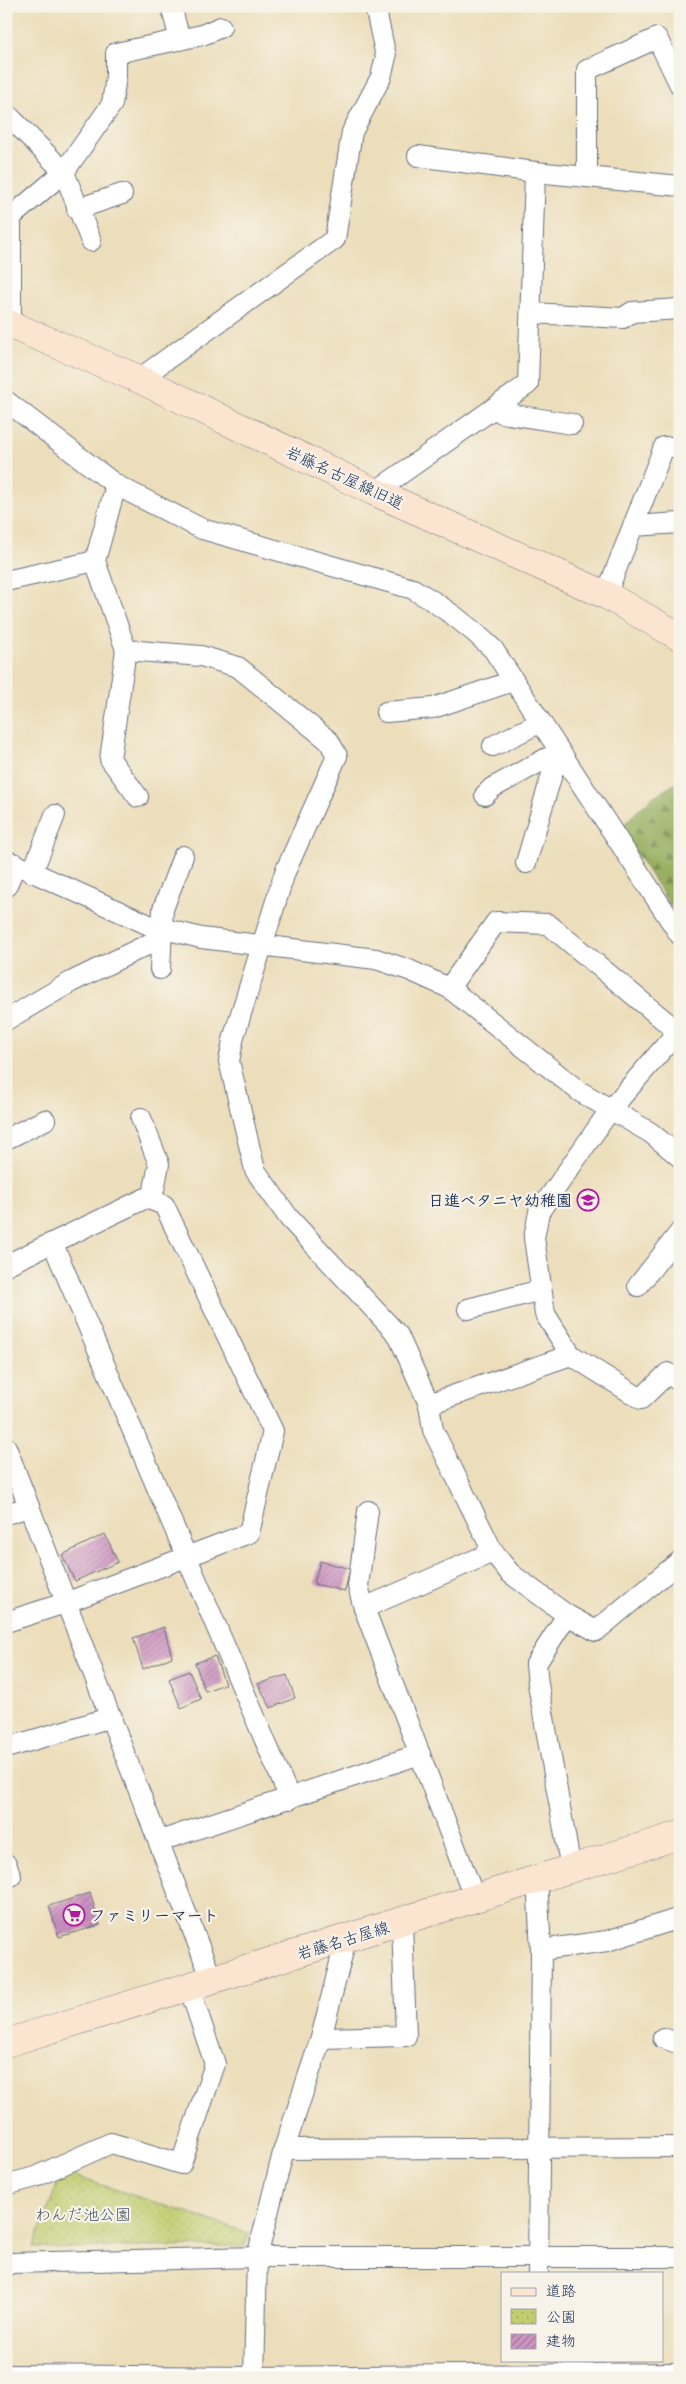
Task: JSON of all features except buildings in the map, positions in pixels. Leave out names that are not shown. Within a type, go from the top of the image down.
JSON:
[{"type":"street","points":[[171,6],[180,40]]},
{"type":"street","points":[[139,379],[335,239],[352,132],[381,77],[386,56],[375,6]]},
{"type":"street","points":[[8,324],[12,216],[64,172],[112,104],[116,76],[116,53],[202,35],[221,27]]},
{"type":"street","points":[[587,177],[587,70],[657,38],[680,85]]},
{"type":"street","points":[[6,113],[64,172],[91,241]]},
{"type":"street","points":[[418,156],[535,172],[680,186]]},
{"type":"street","points":[[375,492],[528,384],[535,172]]},
{"type":"street","points":[[77,209],[122,194]]},
{"type":"street","points":[[531,313],[623,318],[632,312],[680,309]]},
{"type":"street","name":"岩藤名古屋線旧道","points":[[8,324],[139,379],[375,492],[606,595],[680,637]]},
{"type":"street","points":[[6,401],[116,485],[202,529],[413,588],[440,604],[468,625],[493,649],[541,722],[558,753],[680,935]]},
{"type":"street","points":[[494,408],[502,413],[572,424]]},
{"type":"street","points":[[606,595],[664,447],[680,447]]},
{"type":"street","points":[[116,485],[95,560],[126,650],[110,759],[138,797]]},
{"type":"street","points":[[633,526],[680,523]]},
{"type":"street","points":[[6,581],[95,560]]},
{"type":"street","points":[[126,650],[201,656],[238,667],[329,741],[337,756],[285,872],[229,1061],[254,1170],[289,1218],[398,1334],[429,1404],[433,1430],[493,1552],[510,1573],[567,1616],[596,1631],[680,1561]]},
{"type":"street","points":[[386,712],[433,708],[514,681]]},
{"type":"street","points":[[493,746],[541,722]]},
{"type":"street","points":[[485,794],[492,788],[558,753]]},
{"type":"street","points":[[526,863],[558,753]]},
{"type":"street","points":[[6,887],[18,866],[55,815]]},
{"type":"street","points":[[140,921],[150,906],[180,848],[163,908],[160,935],[160,969]]},
{"type":"street","points":[[18,866],[140,921],[160,935],[201,938],[376,960],[409,970],[449,988],[579,1091],[651,1132],[680,1157]]},
{"type":"street","points":[[449,988],[496,922],[548,924],[678,1030],[610,1110],[539,1212],[534,1238],[545,1314],[570,1355],[641,1399],[668,1373],[680,1382]]},
{"type":"street","points":[[6,1020],[72,982],[151,944],[160,935]]},
{"type":"street","points":[[141,1118],[159,1164],[152,1200]]},
{"type":"street","points":[[6,1140],[45,1120]]},
{"type":"street","points":[[6,1265],[146,1198],[164,1205],[273,1431],[249,1533],[66,1603],[6,1622]]},
{"type":"street","points":[[638,1286],[680,1232]]},
{"type":"street","points":[[53,1244],[290,1799]]},
{"type":"street","points":[[468,1309],[541,1290]]},
{"type":"street","points":[[429,1404],[570,1355]]},
{"type":"street","points":[[6,1447],[160,1841],[200,1984],[215,2064],[181,2164],[111,2144],[35,2177],[6,2185]]},
{"type":"street","points":[[6,1514],[28,1507]]},
{"type":"street","points":[[368,1511],[358,1586],[364,1608],[475,1899]]},
{"type":"street","points":[[364,1608],[493,1552]]},
{"type":"street","points":[[567,1616],[536,1664],[571,1869]]},
{"type":"street","points":[[6,1748],[112,1717]]},
{"type":"street","points":[[160,1841],[420,1754]]},
{"type":"street","name":"岩藤名古屋線","points":[[6,2043],[680,1835]]},
{"type":"street","points":[[6,1864],[11,1876],[6,1877]]},
{"type":"street","points":[[537,1880],[541,1950],[538,2264]]},
{"type":"street","points":[[541,1950],[607,1941],[680,1918]]},
{"type":"street","points":[[321,2038],[406,2036],[402,1922]]},
{"type":"street","points":[[254,2377],[257,2258],[284,2149],[321,2038],[346,1939]]},
{"type":"street","points":[[284,2149],[680,2147]]},
{"type":"street","points":[[6,2266],[11,2263],[257,2258],[538,2264],[680,2257]]},
{"type":"street","points":[[6,2375],[254,2377],[539,2371],[680,2373]]},
{"type":"green space","points":[[680,781],[680,920],[620,828],[651,798]]},
{"type":"green space","name":"わんだ池公園","points":[[62,2172],[249,2233],[245,2246],[33,2248]]},
{"type":"place","name":"日進ベタニヤ幼稚園","points":[[588,1200]]},
{"type":"place","name":"ファミリーマート","points":[[74,1915]]}]
